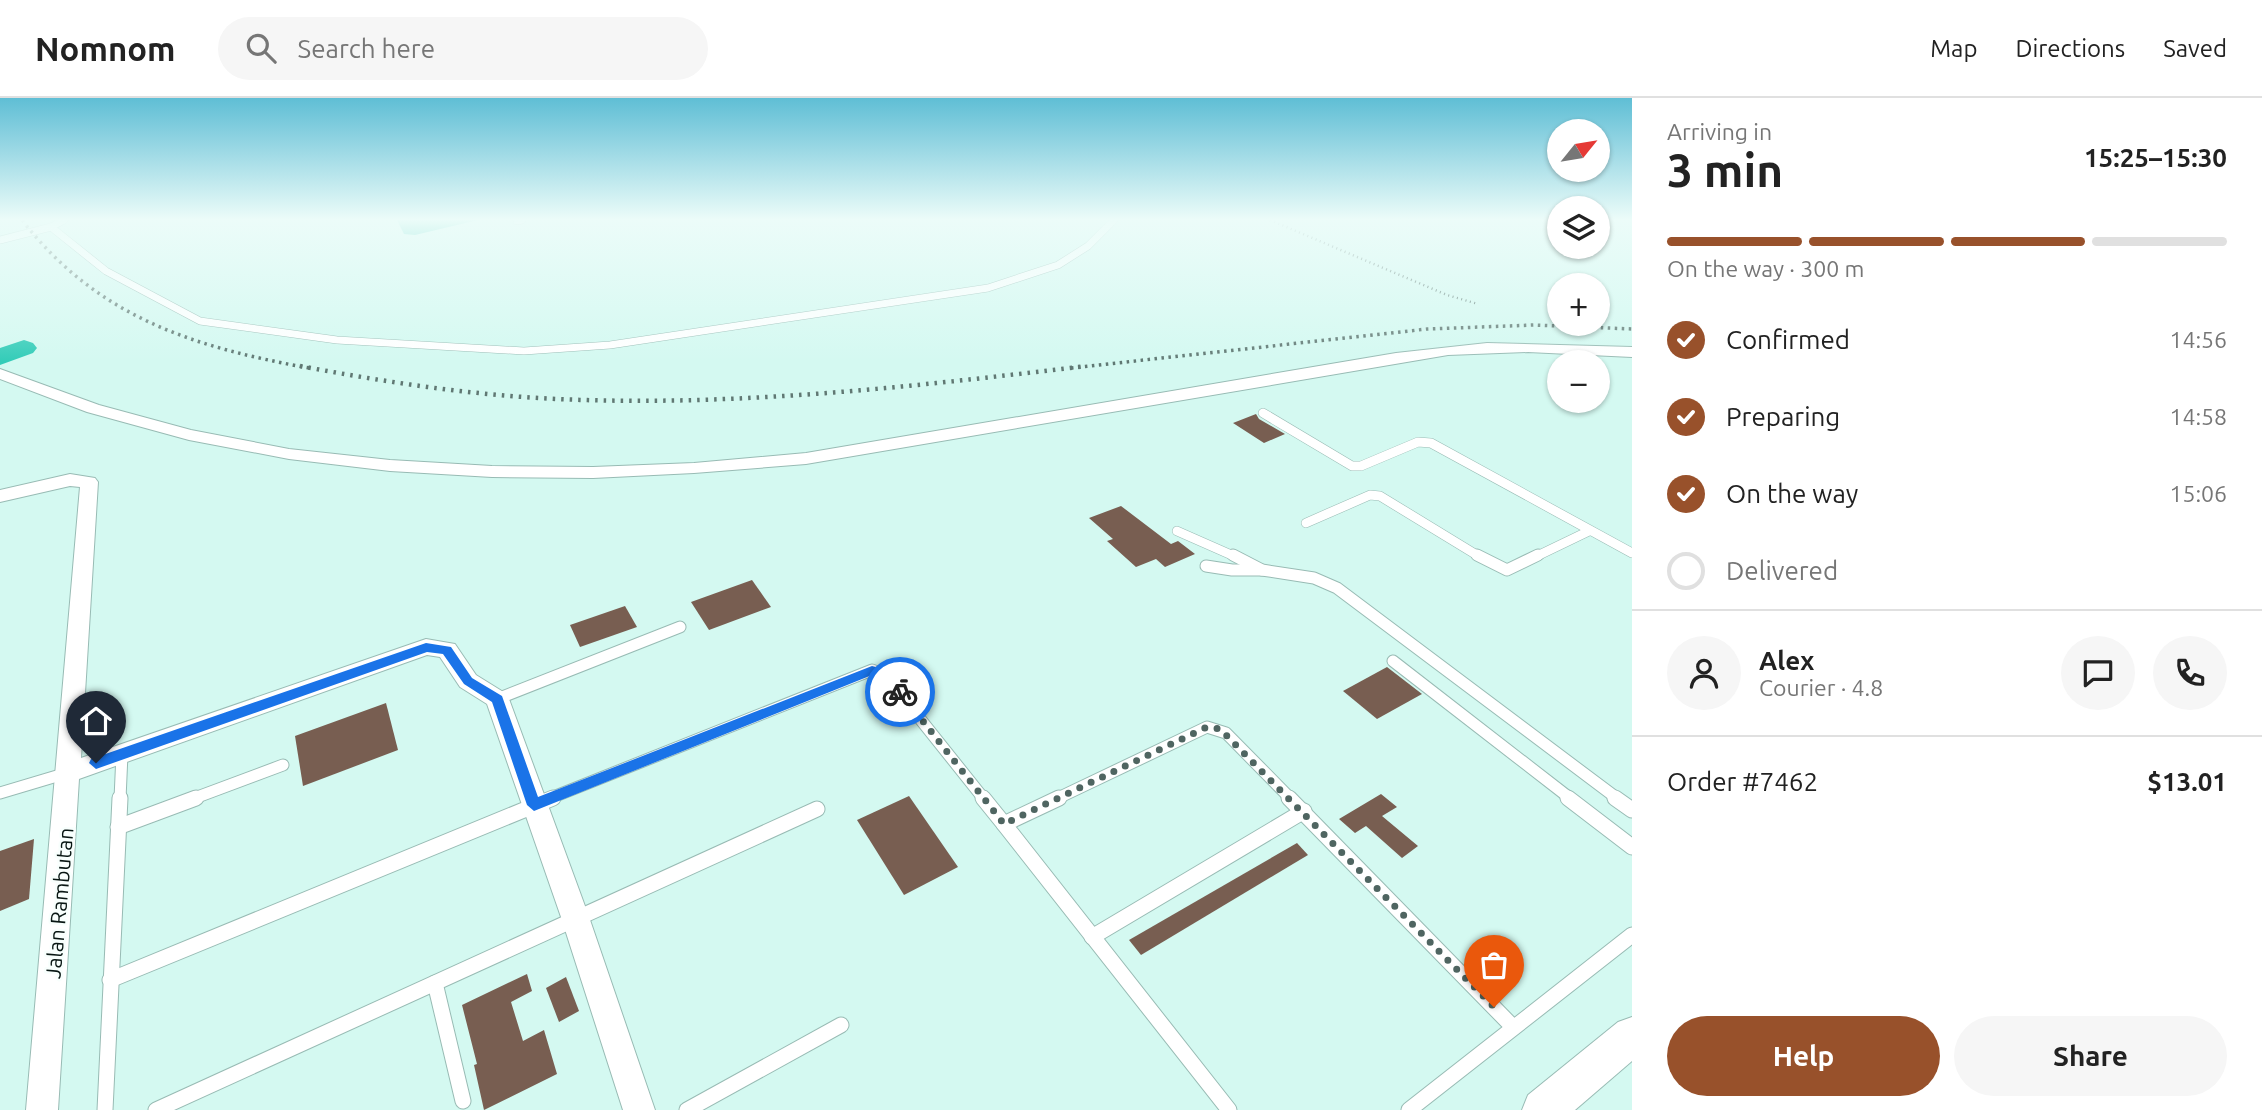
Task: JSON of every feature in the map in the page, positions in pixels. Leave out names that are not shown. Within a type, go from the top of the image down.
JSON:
[{"type":"street","points":[[0,374],[54,397],[152,428],[241,448],[352,461],[461,469],[583,471],[688,468],[798,459],[1267,379],[1466,349],[1537,347],[1632,352]]},
{"type":"street","name":"Jalan Rambutan","points":[[0,496],[80,479],[89,482],[90,487],[42,1110]]},
{"type":"street","points":[[69,772],[426,647],[447,650],[468,681],[498,699],[639,1110]]},
{"type":"street","points":[[1543,1110],[1632,1036]]},
{"type":"lane","points":[[101,267],[200,321],[337,340],[524,351],[610,345],[988,288],[1015,282],[1052,267]]},
{"type":"lane","points":[[1263,413],[1352,466],[1361,466],[1418,442],[1431,443],[1632,552]]},
{"type":"lane","points":[[1306,523],[1370,495],[1380,496],[1495,566],[1507,570],[1589,531]]},
{"type":"lane","points":[[1177,531],[1212,544],[1262,569]]},
{"type":"lane","points":[[1206,566],[1232,570],[1262,569],[1314,579],[1337,588],[1632,810]]},
{"type":"lane","points":[[498,699],[680,627]]},
{"type":"lane","points":[[1393,661],[1632,848]]},
{"type":"lane","points":[[110,980],[534,805],[872,670],[885,675],[1229,1110]]},
{"type":"lane","points":[[1004,824],[1213,727],[1226,733],[1513,1027]]},
{"type":"lane","points":[[105,1110],[122,754]]},
{"type":"lane","points":[[118,827],[283,765]]},
{"type":"lane","points":[[0,793],[69,772]]},
{"type":"lane","points":[[156,1110],[817,809]]},
{"type":"lane","points":[[1092,937],[1304,811]]},
{"type":"lane","points":[[1409,1110],[1632,935]]},
{"type":"lane","points":[[435,983],[463,1101]]},
{"type":"lane","points":[[687,1110],[841,1025]]},
{"type":"path","points":[[1385,267],[1447,295],[1478,304]]},
{"type":"building","points":[[1256,414],[1259,419],[1285,434],[1264,443],[1233,423]]},
{"type":"building","points":[[1121,506],[1171,544],[1178,541],[1195,554],[1165,567],[1156,559],[1136,567],[1107,541],[1113,539],[1089,518]]},
{"type":"building","points":[[752,580],[771,607],[709,630],[691,602]]},
{"type":"building","points":[[625,606],[637,627],[580,647],[570,625]]},
{"type":"building","points":[[1387,667],[1422,694],[1377,719],[1343,691]]},
{"type":"building","points":[[386,703],[398,750],[303,786],[295,736]]},
{"type":"building","points":[[1381,794],[1397,807],[1382,816],[1418,846],[1402,858],[1366,826],[1355,833],[1339,819]]},
{"type":"building","points":[[909,796],[958,867],[904,895],[857,820]]},
{"type":"building","points":[[34,839],[29,899],[0,911],[0,851]]},
{"type":"building","points":[[1297,843],[1308,855],[1141,955],[1129,940]]},
{"type":"building","points":[[527,974],[532,991],[511,1002],[523,1041],[544,1030],[557,1074],[484,1110],[474,1065],[477,1064],[462,1005]]},
{"type":"building","points":[[566,977],[579,1011],[559,1022],[546,988]]},
{"type":"waterway","points":[[0,357],[24,348]]},
{"type":"railway","points":[[67,267],[115,304],[187,338],[266,360],[309,368]]},
{"type":"railway","points":[[1071,368],[1427,329],[1534,325],[1632,329]]},
{"type":"railway","points":[[300,366],[460,391],[623,401],[756,398],[954,381],[1086,366]]},
{"type":"way so far","points":[[900,692],[1004,824],[1207,727],[1220,729],[1304,811],[1494,1007]]},
{"type":"route","points":[[96,763],[426,647],[447,650],[468,681],[498,699],[534,805],[872,670],[885,675],[900,692]]}]
